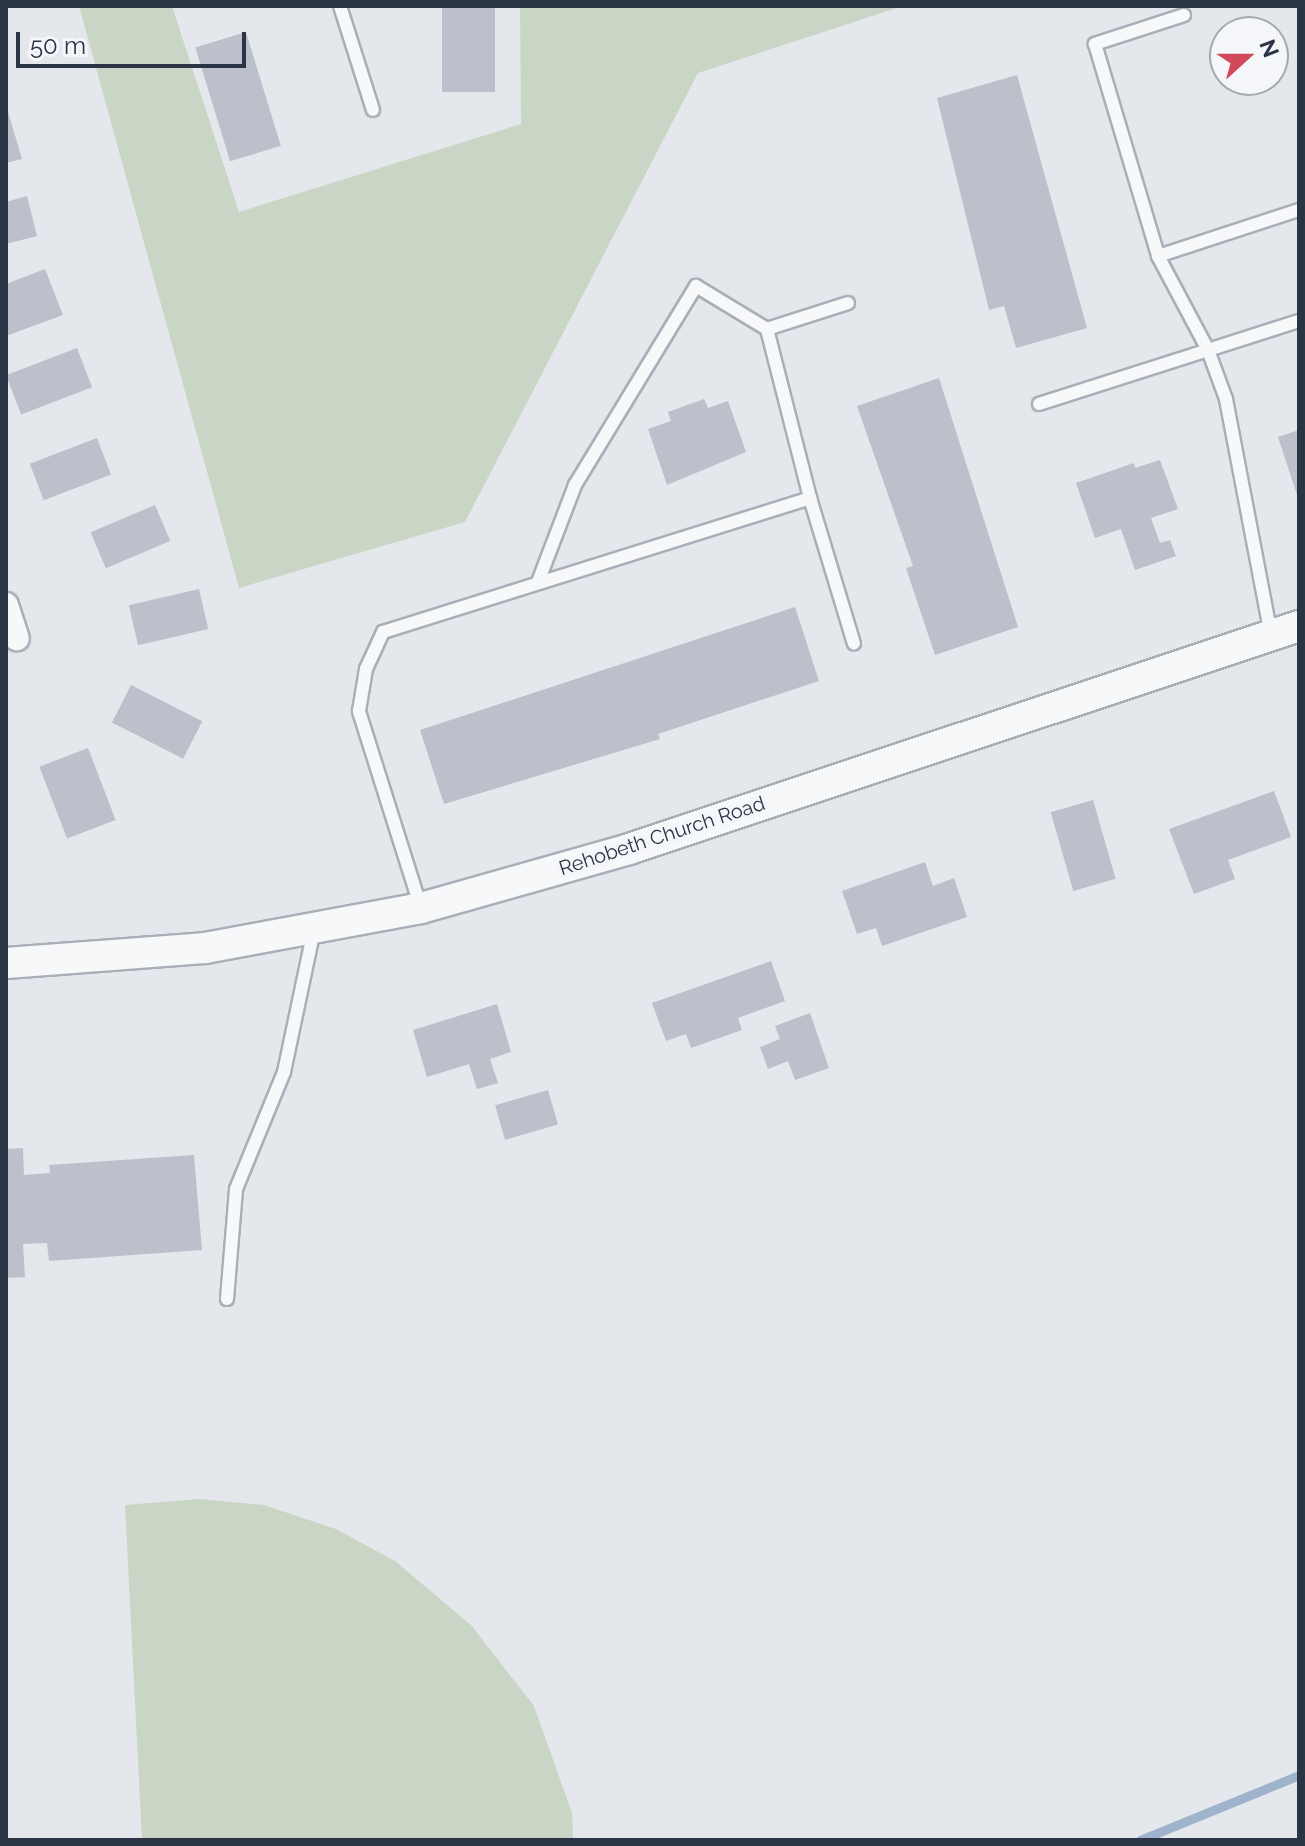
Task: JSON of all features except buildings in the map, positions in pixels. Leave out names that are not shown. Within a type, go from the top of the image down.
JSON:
[{"type":"street","points":[[6,605],[17,638]]},
{"type":"street","name":"Rehobeth Church Road","points":[[6,963],[108,959],[314,930],[421,908],[629,849],[1285,630]]},
{"type":"lane","points":[[340,6],[373,110]]},
{"type":"lane","points":[[1184,15],[1095,44],[1158,256],[1208,350],[1226,399],[1285,630]]},
{"type":"lane","points":[[1158,256],[1299,210]]},
{"type":"lane","points":[[538,582],[575,485],[696,286],[767,329],[810,498],[854,644]]},
{"type":"lane","points":[[767,329],[848,303]]},
{"type":"lane","points":[[1039,404],[1299,321]]},
{"type":"lane","points":[[421,908],[359,711],[366,669],[383,632],[810,498]]},
{"type":"lane","points":[[227,1299],[236,1189],[284,1072],[314,930]]},
{"type":"green space","points":[[79,6],[172,6],[239,212],[521,124],[520,6],[903,6],[698,73],[465,522],[239,588]]},
{"type":"green space","points":[[198,1499],[264,1505],[336,1529],[395,1561],[471,1625],[534,1706],[572,1813],[573,1840],[142,1840],[125,1505]]},
{"type":"waterway","points":[[1140,1840],[1299,1775]]}]
